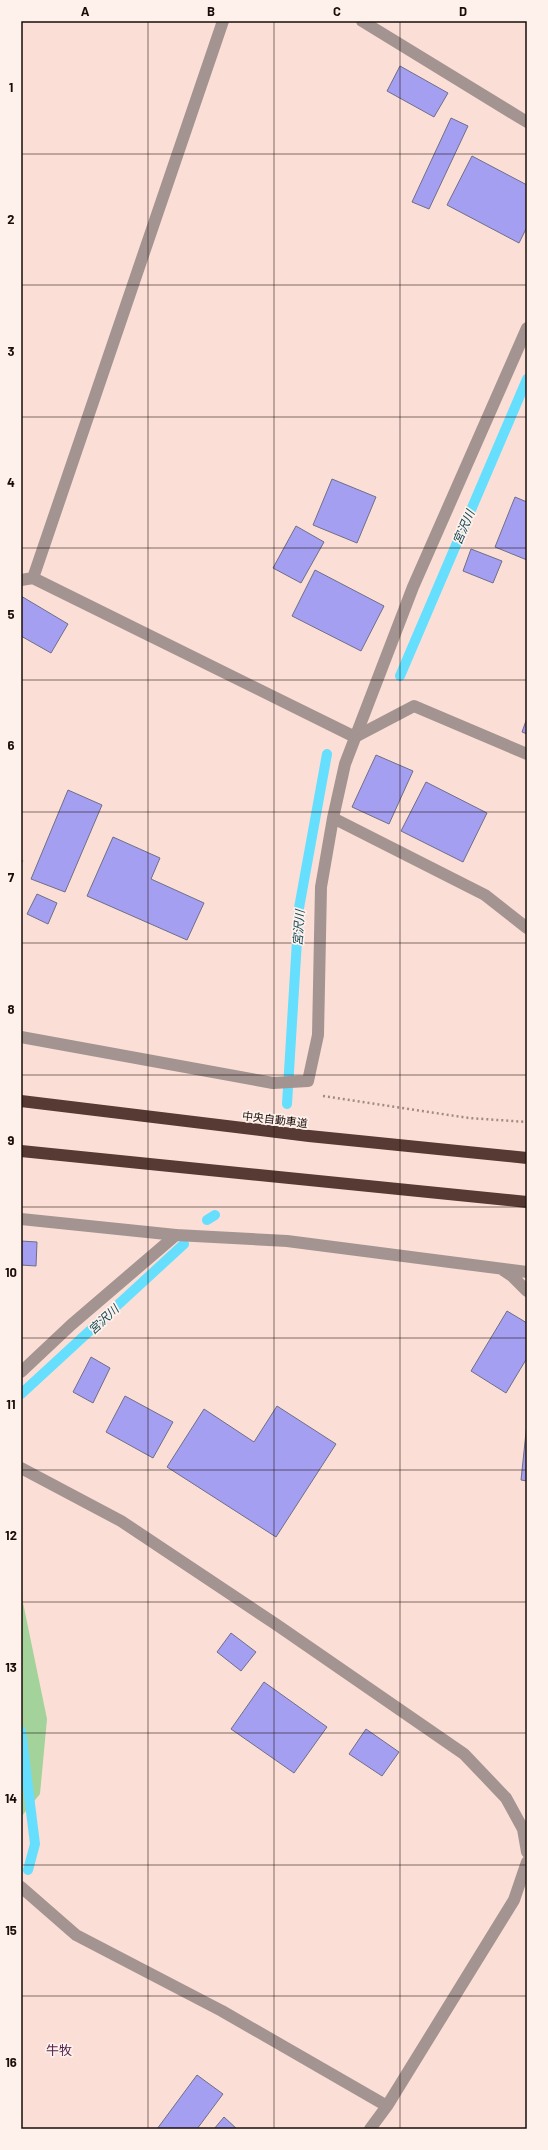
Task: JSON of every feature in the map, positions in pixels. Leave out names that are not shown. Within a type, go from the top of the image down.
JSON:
[{"type":"highway","name":"中央自動車道","points":[[21,1101],[310,1136],[527,1158]]},
{"type":"highway","points":[[21,1152],[527,1202]]},
{"type":"street","points":[[34,578],[223,21]]},
{"type":"street","points":[[362,21],[527,122]]},
{"type":"street","points":[[21,1036],[273,1083],[303,1082],[318,1035],[321,887],[333,818],[345,764],[413,587],[527,328]]},
{"type":"street","points":[[21,580],[34,578],[355,737]]},
{"type":"street","points":[[355,737],[414,706],[527,754]]},
{"type":"street","points":[[333,818],[485,895],[527,928]]},
{"type":"street","points":[[21,1219],[176,1235],[286,1241],[527,1272]]},
{"type":"street","points":[[21,1372],[71,1325],[176,1235]]},
{"type":"street","points":[[500,1268],[512,1276],[527,1291]]},
{"type":"street","points":[[21,1468],[121,1521],[278,1625],[464,1754],[506,1798],[523,1829],[527,1852]]},
{"type":"street","points":[[370,2129],[387,2106],[514,1900],[527,1862]]},
{"type":"street","points":[[21,1886],[76,1934],[222,2011],[387,2106]]},
{"type":"path","points":[[303,1082],[312,1094],[469,1118],[527,1122]]},
{"type":"green space","points":[[21,1593],[47,1719],[40,1794],[21,1817]]},
{"type":"building","points":[[400,66],[448,93],[434,117],[387,91]]},
{"type":"building","points":[[451,118],[468,126],[429,209],[412,202]]},
{"type":"building","points":[[472,156],[527,185],[527,227],[519,243],[447,205]]},
{"type":"building","points":[[332,479],[376,497],[357,543],[313,525]]},
{"type":"building","points":[[515,497],[527,502],[527,560],[495,547]]},
{"type":"building","points":[[296,526],[324,542],[301,583],[273,568]]},
{"type":"building","points":[[471,549],[502,561],[493,583],[463,571]]},
{"type":"building","points":[[315,570],[384,606],[361,651],[292,616]]},
{"type":"building","points":[[21,596],[68,624],[51,653],[21,636]]},
{"type":"building","points":[[527,718],[527,734],[522,732]]},
{"type":"building","points":[[376,755],[413,771],[389,824],[352,807]]},
{"type":"building","points":[[426,782],[487,813],[463,862],[401,831]]},
{"type":"building","points":[[68,790],[102,805],[65,892],[31,879]]},
{"type":"building","points":[[113,837],[160,858],[151,879],[204,903],[187,940],[87,896]]},
{"type":"building","points":[[37,894],[57,903],[48,924],[27,914]]},
{"type":"building","points":[[21,1241],[37,1242],[36,1266],[21,1265]]},
{"type":"building","points":[[507,1311],[527,1323],[527,1358],[506,1393],[471,1371]]},
{"type":"building","points":[[91,1357],[110,1368],[93,1403],[73,1392]]},
{"type":"building","points":[[125,1396],[173,1422],[153,1458],[106,1432]]},
{"type":"building","points":[[277,1406],[336,1444],[276,1537],[167,1467],[204,1409],[254,1442]]},
{"type":"building","points":[[527,1423],[527,1481],[521,1480]]},
{"type":"building","points":[[231,1633],[256,1652],[241,1671],[217,1652]]},
{"type":"building","points":[[264,1682],[327,1727],[294,1773],[231,1729]]},
{"type":"building","points":[[366,1729],[399,1752],[382,1776],[349,1754]]},
{"type":"building","points":[[197,2075],[223,2094],[197,2129],[157,2129]]},
{"type":"building","points":[[224,2117],[237,2129],[214,2129]]},
{"type":"waterway","name":"宮沢川","points":[[400,676],[527,379]]},
{"type":"waterway","name":"宮沢川","points":[[287,1104],[299,908],[327,754]]},
{"type":"waterway","name":"宮沢川","points":[[207,1220],[215,1215]]},
{"type":"waterway","name":"宮沢川","points":[[21,1394],[184,1244]]},
{"type":"waterway","name":"宮沢川","points":[[21,1731],[35,1844],[28,1870]]},
{"type":"district","name":"牛牧","points":[[59,2050]]}]
